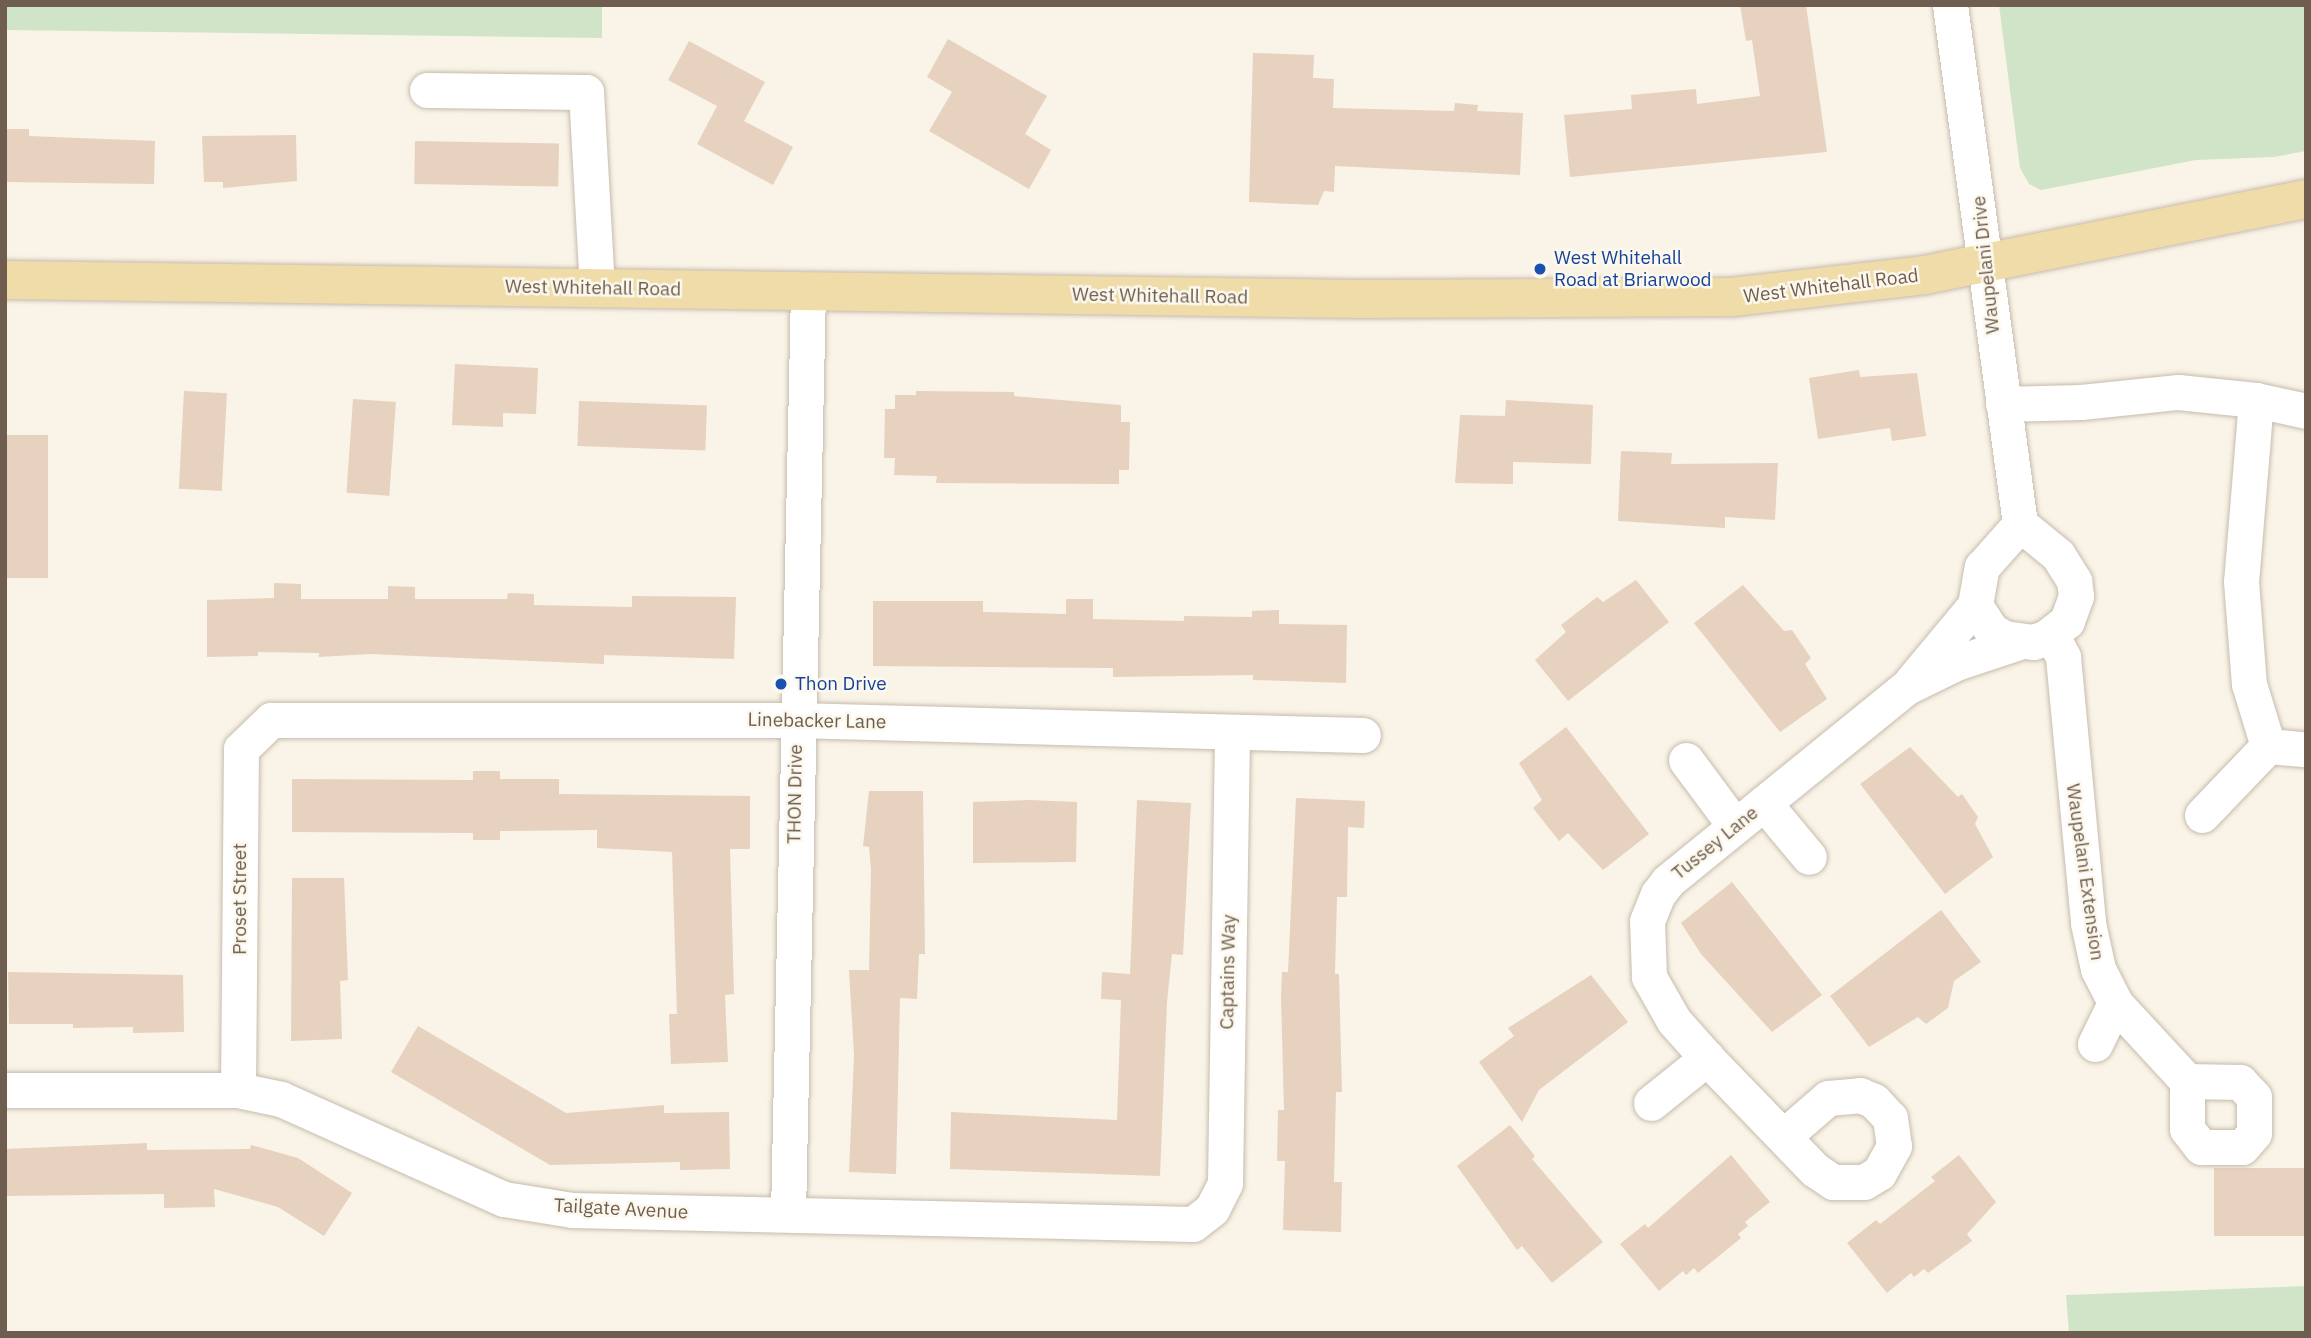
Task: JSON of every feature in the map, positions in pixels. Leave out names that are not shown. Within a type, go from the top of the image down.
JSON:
[{"type":"main road","name":"West Whitehall Road","points":[[5,280],[1359,299],[1683,298],[1810,291],[1985,264],[2306,199]]},
{"type":"street","name":"Waupelani Drive","points":[[1950,5],[2020,524]]},
{"type":"street","points":[[426,90],[586,92],[597,288]]},
{"type":"street","name":"THON Drive","points":[[788,1214],[796,720],[808,290]]},
{"type":"street","points":[[2003,404],[2178,392],[2256,400],[2306,411]]},
{"type":"street","points":[[2256,400],[2242,570],[2243,641],[2249,684],[2267,746]]},
{"type":"street","points":[[2020,524],[2058,555],[2074,581],[2073,609],[2035,638],[1992,630],[1975,606],[1982,567],[2020,524]]},
{"type":"street","name":"Tussey Lane","points":[[1784,1136],[1707,1058],[1658,999],[1645,960],[1647,921],[1668,881],[1908,687],[1975,606]]},
{"type":"street","name":"Tussey Lane","points":[[1908,687],[1956,663],[2035,638]]},
{"type":"street","name":"Waupelani Extension","points":[[2035,638],[2063,657],[2088,923],[2098,969],[2115,1003],[2187,1081]]},
{"type":"street","name":"Linebacker Lane","points":[[271,720],[796,720],[1363,735]]},
{"type":"street","name":"Proset Street","points":[[238,1090],[241,748],[271,720]]},
{"type":"street","name":"Captains Way","points":[[1212,1209],[1225,1183],[1232,732]]},
{"type":"street","points":[[2267,746],[2306,749]]},
{"type":"street","points":[[2202,815],[2267,746]]},
{"type":"street","points":[[1686,760],[1735,826]]},
{"type":"street","points":[[1764,803],[1809,857]]},
{"type":"street","points":[[2095,1044],[2115,1003]]},
{"type":"street","points":[[1651,1103],[1707,1058]]},
{"type":"street","name":"Tailgate Avenue","points":[[5,1090],[238,1090],[281,1100],[504,1199],[572,1210],[1193,1224],[1212,1209]]},
{"type":"green space","points":[[5,5],[602,5],[602,38],[5,30]]},
{"type":"green space","points":[[1999,5],[2306,5],[2306,151],[2274,157],[2196,160],[2041,190],[2029,184],[2020,168]]},
{"type":"green space","points":[[2306,1286],[2306,1333],[2069,1333],[2066,1295]]},
{"type":"building","points":[[1740,5],[1806,5],[1827,152],[1570,177],[1564,115],[1632,109],[1631,95],[1696,89],[1697,104],[1760,96],[1752,40],[1746,41]]},
{"type":"building","points":[[948,39],[1047,96],[1025,134],[1051,150],[1029,189],[929,131],[952,92],[927,77]]},
{"type":"building","points":[[689,41],[765,82],[744,121],[793,147],[773,185],[697,144],[717,106],[668,80]]},
{"type":"building","points":[[1253,53],[1314,55],[1313,78],[1334,79],[1333,108],[1454,111],[1455,103],[1478,105],[1477,111],[1523,113],[1520,175],[1335,166],[1334,192],[1324,191],[1318,205],[1249,202]]},
{"type":"building","points":[[5,129],[29,129],[29,136],[155,141],[154,184],[5,182]]},
{"type":"building","points":[[296,135],[297,181],[223,188],[223,182],[204,182],[202,136]]},
{"type":"building","points":[[415,141],[559,144],[558,187],[414,184]]},
{"type":"building","points":[[455,364],[538,368],[536,414],[503,413],[503,427],[452,425]]},
{"type":"building","points":[[1859,370],[1860,377],[1917,373],[1926,436],[1892,441],[1890,428],[1818,439],[1809,378]]},
{"type":"building","points":[[184,391],[227,393],[222,491],[179,489]]},
{"type":"building","points":[[916,391],[1014,392],[1014,396],[1121,405],[1121,422],[1130,422],[1129,470],[1119,470],[1119,484],[936,483],[937,476],[894,475],[895,458],[884,458],[885,409],[895,409],[895,395],[916,395]]},
{"type":"building","points":[[353,399],[396,402],[389,496],[346,493]]},
{"type":"building","points":[[1506,400],[1593,405],[1591,464],[1513,462],[1513,484],[1455,483],[1460,415],[1505,416]]},
{"type":"building","points":[[579,401],[707,405],[705,450],[577,446]]},
{"type":"building","points":[[5,435],[48,435],[48,578],[5,578]]},
{"type":"building","points":[[1621,451],[1672,453],[1671,464],[1778,463],[1775,520],[1725,517],[1725,528],[1618,521]]},
{"type":"building","points":[[1636,580],[1669,622],[1568,701],[1535,660],[1566,632],[1561,625],[1597,597],[1603,602]]},
{"type":"building","points":[[274,583],[301,584],[301,599],[388,599],[388,586],[415,587],[415,599],[507,599],[508,593],[534,594],[534,605],[632,607],[632,596],[736,597],[734,659],[604,655],[604,664],[369,654],[319,657],[319,653],[258,652],[258,656],[207,657],[207,600],[274,598]]},
{"type":"building","points":[[1743,585],[1784,631],[1792,630],[1811,658],[1805,664],[1827,699],[1780,732],[1694,623]]},
{"type":"building","points":[[1066,599],[1093,599],[1093,619],[1184,621],[1184,616],[1252,617],[1252,611],[1279,610],[1279,624],[1347,625],[1346,683],[1253,680],[1253,675],[1113,677],[1113,668],[873,666],[873,601],[983,601],[983,612],[1066,614]]},
{"type":"building","points":[[1566,727],[1649,834],[1603,870],[1568,833],[1559,841],[1533,808],[1542,800],[1519,763]]},
{"type":"building","points":[[1910,747],[1958,797],[1962,794],[1978,817],[1975,824],[1993,857],[1945,894],[1860,784]]},
{"type":"building","points":[[473,771],[500,771],[500,779],[559,779],[559,794],[750,796],[750,849],[730,849],[734,994],[725,995],[728,1062],[671,1064],[669,1014],[677,1014],[672,852],[597,848],[597,830],[500,831],[500,840],[473,840],[473,833],[292,832],[292,779],[473,780]]},
{"type":"building","points":[[869,791],[923,791],[925,954],[919,954],[917,999],[900,998],[896,1174],[849,1172],[854,1055],[849,970],[869,970],[871,870],[869,847],[863,846]]},
{"type":"building","points":[[1296,798],[1365,801],[1364,828],[1348,827],[1347,897],[1337,897],[1335,974],[1339,974],[1342,1092],[1336,1092],[1334,1182],[1342,1182],[1341,1232],[1283,1230],[1285,1161],[1277,1161],[1278,1110],[1284,1110],[1281,997],[1282,972],[1288,972]]},
{"type":"building","points":[[1137,800],[1191,803],[1183,955],[1172,954],[1167,1002],[1160,1176],[950,1169],[951,1112],[1117,1120],[1121,1000],[1101,999],[1102,972],[1130,974]]},
{"type":"building","points":[[973,802],[1077,802],[1076,862],[973,863]]},
{"type":"building","points":[[292,878],[344,878],[348,980],[340,981],[342,1039],[291,1041]]},
{"type":"building","points":[[1732,882],[1822,995],[1772,1032],[1701,954],[1681,923]]},
{"type":"building","points":[[1941,910],[1981,962],[1954,981],[1948,1008],[1926,1024],[1918,1017],[1869,1047],[1830,996]]},
{"type":"building","points":[[8,972],[183,975],[184,1032],[133,1033],[133,1027],[73,1028],[73,1024],[9,1024]]},
{"type":"building","points":[[1591,975],[1628,1022],[1539,1090],[1522,1122],[1479,1062],[1514,1036],[1508,1028]]},
{"type":"building","points":[[418,1026],[566,1113],[664,1105],[664,1113],[729,1112],[730,1169],[680,1170],[680,1162],[550,1165],[391,1072]]},
{"type":"building","points":[[1510,1125],[1535,1156],[1532,1159],[1603,1242],[1552,1283],[1522,1246],[1517,1250],[1457,1166]]},
{"type":"building","points":[[147,1143],[147,1150],[250,1149],[251,1145],[298,1158],[352,1193],[324,1236],[278,1207],[214,1189],[215,1207],[164,1208],[164,1194],[5,1196],[5,1149]]},
{"type":"building","points":[[1731,1155],[1770,1202],[1745,1222],[1748,1226],[1738,1234],[1741,1238],[1698,1273],[1694,1268],[1686,1275],[1683,1271],[1659,1291],[1620,1244],[1645,1224],[1648,1228]]},
{"type":"building","points":[[1959,1155],[1996,1202],[1967,1234],[1972,1241],[1928,1273],[1924,1269],[1914,1277],[1911,1273],[1887,1293],[1847,1243],[1876,1220],[1880,1224],[1935,1181],[1931,1177]]},
{"type":"building","points":[[2214,1168],[2306,1168],[2306,1236],[2214,1236]]},
{"type":"place","name":"West Whitehall Road at Briarwood","points":[[1540,269]]},
{"type":"place","name":"Thon Drive","points":[[781,684]]}]
